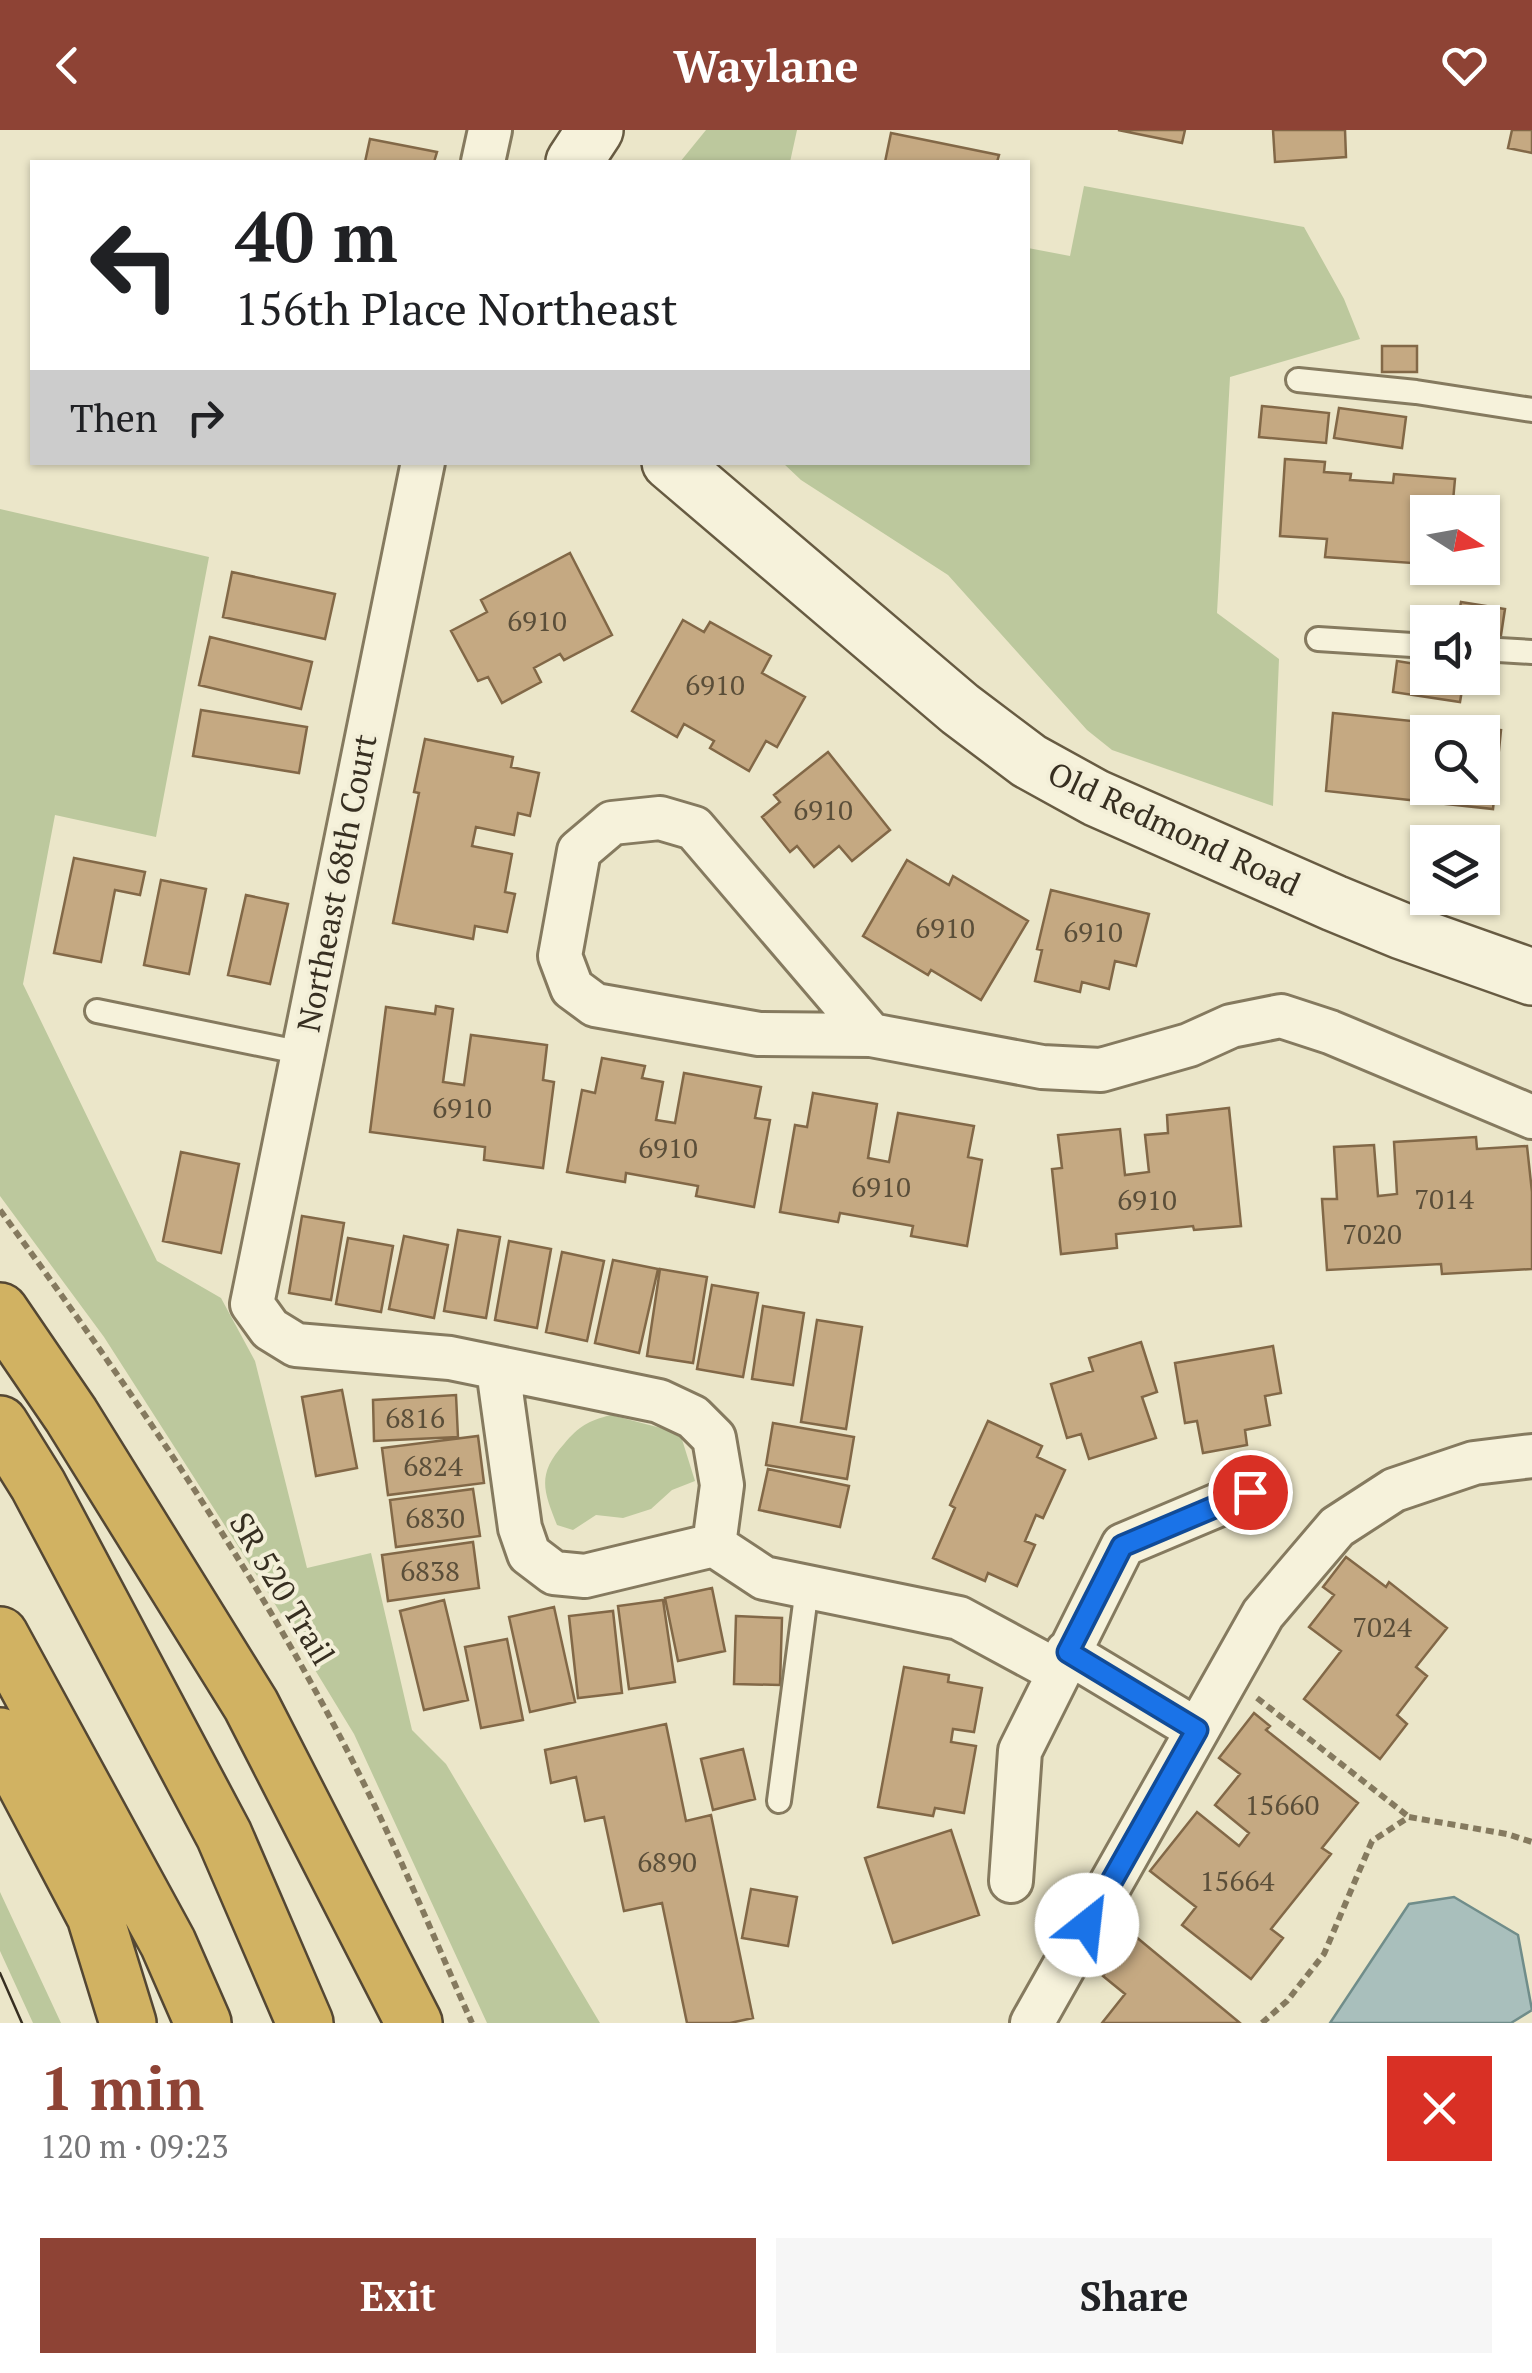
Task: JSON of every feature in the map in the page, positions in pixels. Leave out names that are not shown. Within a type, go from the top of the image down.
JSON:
[{"type":"highway","points":[[0,1311],[71,1415],[251,1705],[414,2023]]},
{"type":"highway","points":[[0,1424],[38,1485],[224,1835],[305,2023]]},
{"type":"highway","points":[[0,1635],[168,1942],[203,2023]]},
{"type":"highway","points":[[0,1736],[95,1916],[128,2023]]},
{"type":"main road","points":[[575,160],[595,130]]},
{"type":"main road","name":"Old Redmond Road","points":[[674,465],[960,709],[1029,761],[1096,798],[1317,896],[1532,977]]},
{"type":"street","points":[[483,160],[490,130]]},
{"type":"street","name":"Northeast 68th Court","points":[[422,465],[252,1304],[270,1329],[296,1345],[450,1358],[498,1369]]},
{"type":"street","points":[[871,1035],[694,828],[660,818],[612,823],[579,852],[560,956],[572,988],[595,1006],[759,1034],[871,1035],[1042,1067],[1101,1070],[1175,1050],[1231,1026],[1281,1016],[1330,1032],[1532,1117]]},
{"type":"street","points":[[714,1545],[722,1485],[714,1438],[692,1417],[660,1401],[498,1369],[520,1528],[529,1554],[554,1572],[585,1576],[714,1545],[764,1578],[958,1618],[1062,1662],[1197,1730]]},
{"type":"street","points":[[1032,2023],[1263,1614],[1337,1527],[1394,1490],[1474,1463],[1532,1456]]},
{"type":"street","points":[[1011,1881],[1020,1751],[1122,1546],[1250,1492]]},
{"type":"lane","points":[[1298,380],[1416,392],[1532,410]]},
{"type":"lane","points":[[1318,639],[1410,645]]},
{"type":"lane","points":[[1500,650],[1532,652]]},
{"type":"lane","points":[[97,1011],[303,1054]]},
{"type":"lane","points":[[780,1802],[807,1588]]},
{"type":"path","name":"SR 520 Trail","points":[[0,1210],[80,1320],[204,1507],[296,1658],[369,1793],[472,2023]]},
{"type":"path","points":[[1228,1675],[1409,1817],[1532,1842]]},
{"type":"path","points":[[1262,2023],[1287,2000],[1324,1954],[1372,1841],[1409,1817]]},
{"type":"green space","points":[[706,130],[797,130],[790,160],[682,160]]},
{"type":"green space","points":[[1084,186],[1304,227],[1344,299],[1360,339],[1230,377],[1217,613],[1279,659],[1273,806],[1112,750],[1087,730],[948,575],[801,480],[785,465],[1030,465],[1030,248],[1070,256]]},
{"type":"green space","points":[[0,509],[209,557],[156,837],[55,815],[23,984],[157,1261],[221,1298],[255,1361],[307,1568],[371,1553],[412,1730],[446,1764],[600,2023],[487,2023],[354,1734],[104,1337],[0,1196]]},
{"type":"green space","points":[[611,1415],[680,1433],[695,1481],[672,1490],[651,1509],[623,1518],[596,1515],[573,1530],[557,1525],[546,1492],[550,1464],[579,1428]]},
{"type":"green space","points":[[0,1892],[61,2023],[33,2023],[0,1951]]},
{"type":"water","points":[[1454,1897],[1518,1935],[1532,2010],[1511,2023],[1330,2023],[1409,1904]]},
{"type":"building","points":[[1118,130],[1185,130],[1182,143]]},
{"type":"building","points":[[1273,130],[1345,130],[1346,157],[1275,162]]},
{"type":"building","points":[[1512,130],[1532,130],[1532,153],[1508,148]]},
{"type":"building","points":[[891,133],[999,155],[998,160],[885,160]]},
{"type":"building","points":[[370,139],[437,152],[435,160],[365,160]]},
{"type":"building","points":[[1382,346],[1417,346],[1417,372],[1382,372]]},
{"type":"building","points":[[1262,406],[1329,413],[1326,443],[1259,437]]},
{"type":"building","points":[[1339,408],[1406,417],[1402,448],[1334,438]]},
{"type":"building","points":[[1285,459],[1325,462],[1324,472],[1351,474],[1350,480],[1393,483],[1394,474],[1455,479],[1454,495],[1410,495],[1410,563],[1325,557],[1327,539],[1280,536]]},
{"type":"building","points":[[570,553],[612,635],[564,660],[560,654],[534,668],[541,682],[502,703],[488,677],[478,681],[451,631],[487,612],[481,600]]},
{"type":"building","points":[[232,572],[335,594],[325,639],[223,617]]},
{"type":"building","points":[[1500,608],[1505,609],[1500,635]]},
{"type":"building","points":[[683,620],[704,632],[710,622],[771,656],[762,673],[805,697],[777,747],[766,741],[749,771],[710,748],[714,741],[684,724],[677,737],[632,711]]},
{"type":"building","points":[[210,637],[312,662],[301,709],[199,685]]},
{"type":"building","points":[[1397,661],[1410,663],[1410,695],[1393,692]]},
{"type":"building","points":[[1413,695],[1461,695],[1460,702]]},
{"type":"building","points":[[201,710],[307,727],[299,773],[193,756]]},
{"type":"building","points":[[1333,713],[1410,721],[1410,800],[1326,791]]},
{"type":"building","points":[[425,739],[513,757],[511,767],[539,773],[530,816],[518,813],[514,835],[476,827],[472,846],[512,854],[505,892],[515,894],[507,932],[475,926],[473,939],[393,923],[419,793],[414,792]]},
{"type":"building","points":[[828,752],[890,830],[852,861],[839,846],[814,867],[797,846],[790,852],[762,817],[780,802],[774,795]]},
{"type":"building","points":[[1456,805],[1493,805],[1493,809]]},
{"type":"building","points":[[74,858],[145,872],[140,895],[115,890],[101,962],[54,953]]},
{"type":"building","points":[[907,860],[949,885],[953,876],[1028,921],[981,1000],[931,970],[928,975],[863,936]]},
{"type":"building","points":[[161,880],[206,889],[189,974],[144,965]]},
{"type":"building","points":[[1051,890],[1149,914],[1136,966],[1115,961],[1109,989],[1082,982],[1080,992],[1035,981],[1042,950],[1037,949]]},
{"type":"building","points":[[246,895],[288,904],[270,984],[228,975]]},
{"type":"building","points":[[436,1006],[453,1009],[443,1082],[464,1085],[471,1035],[547,1045],[543,1080],[554,1082],[543,1168],[484,1160],[485,1147],[370,1132],[386,1007],[435,1014]]},
{"type":"building","points":[[602,1058],[645,1066],[642,1078],[663,1082],[656,1120],[675,1123],[684,1073],[761,1087],[755,1118],[770,1120],[754,1207],[696,1196],[698,1186],[626,1173],[625,1182],[567,1172],[582,1090],[595,1093]]},
{"type":"building","points":[[813,1093],[877,1104],[868,1158],[889,1162],[898,1113],[974,1126],[968,1157],[982,1160],[967,1246],[911,1236],[913,1226],[840,1213],[838,1222],[780,1212],[795,1125],[807,1127]]},
{"type":"building","points":[[1229,1108],[1241,1226],[1194,1230],[1193,1226],[1116,1234],[1117,1248],[1061,1254],[1052,1169],[1062,1168],[1058,1135],[1120,1129],[1125,1175],[1149,1172],[1145,1135],[1168,1133],[1167,1115]]},
{"type":"building","points":[[1476,1137],[1477,1149],[1527,1146],[1532,1192],[1532,1269],[1442,1274],[1441,1264],[1327,1270],[1322,1199],[1337,1199],[1334,1147],[1374,1145],[1378,1196],[1397,1194],[1394,1142]]},
{"type":"building","points":[[181,1152],[239,1164],[221,1253],[163,1241]]},
{"type":"building","points":[[302,1216],[344,1223],[331,1300],[289,1293]]},
{"type":"building","points":[[458,1230],[500,1237],[486,1318],[444,1311]]},
{"type":"building","points":[[404,1236],[448,1245],[434,1318],[389,1309]]},
{"type":"building","points":[[348,1238],[393,1246],[381,1312],[336,1304]]},
{"type":"building","points":[[509,1241],[551,1249],[537,1328],[495,1320]]},
{"type":"building","points":[[562,1252],[604,1261],[587,1341],[546,1332]]},
{"type":"building","points":[[613,1260],[658,1269],[639,1353],[595,1343]]},
{"type":"building","points":[[660,1269],[707,1277],[693,1363],[647,1356]]},
{"type":"building","points":[[712,1285],[758,1293],[743,1377],[697,1369]]},
{"type":"building","points":[[763,1306],[804,1313],[793,1385],[752,1379]]},
{"type":"building","points":[[817,1320],[862,1327],[846,1429],[801,1422]]},
{"type":"building","points":[[1141,1342],[1157,1392],[1142,1397],[1156,1438],[1089,1459],[1081,1434],[1067,1438],[1051,1384],[1093,1371],[1089,1358]]},
{"type":"building","points":[[1273,1346],[1281,1393],[1265,1396],[1270,1425],[1245,1430],[1247,1445],[1203,1453],[1197,1421],[1185,1423],[1175,1363]]},
{"type":"building","points":[[342,1390],[357,1468],[316,1476],[302,1397]]},
{"type":"building","points":[[456,1395],[458,1437],[374,1441],[373,1400]]},
{"type":"building","points":[[988,1421],[1042,1446],[1037,1457],[1065,1470],[1043,1518],[1036,1515],[1025,1541],[1035,1545],[1017,1586],[988,1573],[985,1581],[933,1558],[955,1508],[950,1505]]},
{"type":"building","points":[[773,1423],[854,1437],[847,1479],[766,1465]]},
{"type":"building","points":[[478,1436],[484,1483],[388,1495],[382,1448]]},
{"type":"building","points":[[768,1469],[849,1486],[840,1527],[759,1510]]},
{"type":"building","points":[[473,1489],[480,1536],[396,1547],[390,1500]]},
{"type":"building","points":[[473,1542],[479,1588],[388,1601],[382,1555]]},
{"type":"building","points":[[1346,1557],[1386,1587],[1389,1582],[1447,1628],[1416,1667],[1427,1676],[1397,1715],[1407,1724],[1380,1759],[1304,1699],[1341,1651],[1309,1627],[1334,1595],[1323,1587]]},
{"type":"building","points":[[712,1588],[725,1651],[678,1661],[665,1598]]},
{"type":"building","points":[[444,1600],[468,1700],[424,1710],[400,1611]]},
{"type":"building","points":[[663,1600],[675,1682],[629,1689],[618,1606]]},
{"type":"building","points":[[554,1607],[575,1702],[530,1712],[509,1617]]},
{"type":"building","points":[[613,1611],[622,1693],[578,1698],[569,1616]]},
{"type":"building","points":[[736,1616],[782,1618],[780,1685],[734,1684]]},
{"type":"building","points":[[507,1639],[523,1720],[481,1728],[465,1647]]},
{"type":"building","points":[[904,1667],[949,1675],[948,1682],[982,1688],[974,1732],[953,1729],[951,1742],[976,1746],[964,1813],[935,1808],[933,1816],[878,1807]]},
{"type":"building","points":[[1254,1713],[1270,1726],[1266,1730],[1358,1803],[1322,1848],[1331,1854],[1271,1929],[1283,1938],[1251,1979],[1182,1925],[1196,1907],[1150,1871],[1197,1812],[1239,1846],[1249,1833],[1215,1805],[1240,1774],[1219,1758]]},
{"type":"building","points":[[666,1724],[686,1821],[711,1815],[753,2018],[730,2023],[687,2023],[662,1903],[624,1911],[604,1817],[585,1821],[576,1777],[551,1783],[545,1750]]},
{"type":"building","points":[[743,1749],[755,1799],[713,1810],[701,1759]]},
{"type":"building","points":[[951,1830],[979,1915],[893,1943],[865,1858]]},
{"type":"building","points":[[751,1889],[797,1897],[788,1946],[742,1938]]},
{"type":"building","points":[[1135,1936],[1240,2023],[1102,2023],[1125,1994],[1103,1976]]},
{"type":"tram line","points":[[0,1973],[22,2023]]},
{"type":"route","points":[[1087,1925],[1197,1730],[1068,1652],[1122,1546],[1250,1492]]}]
